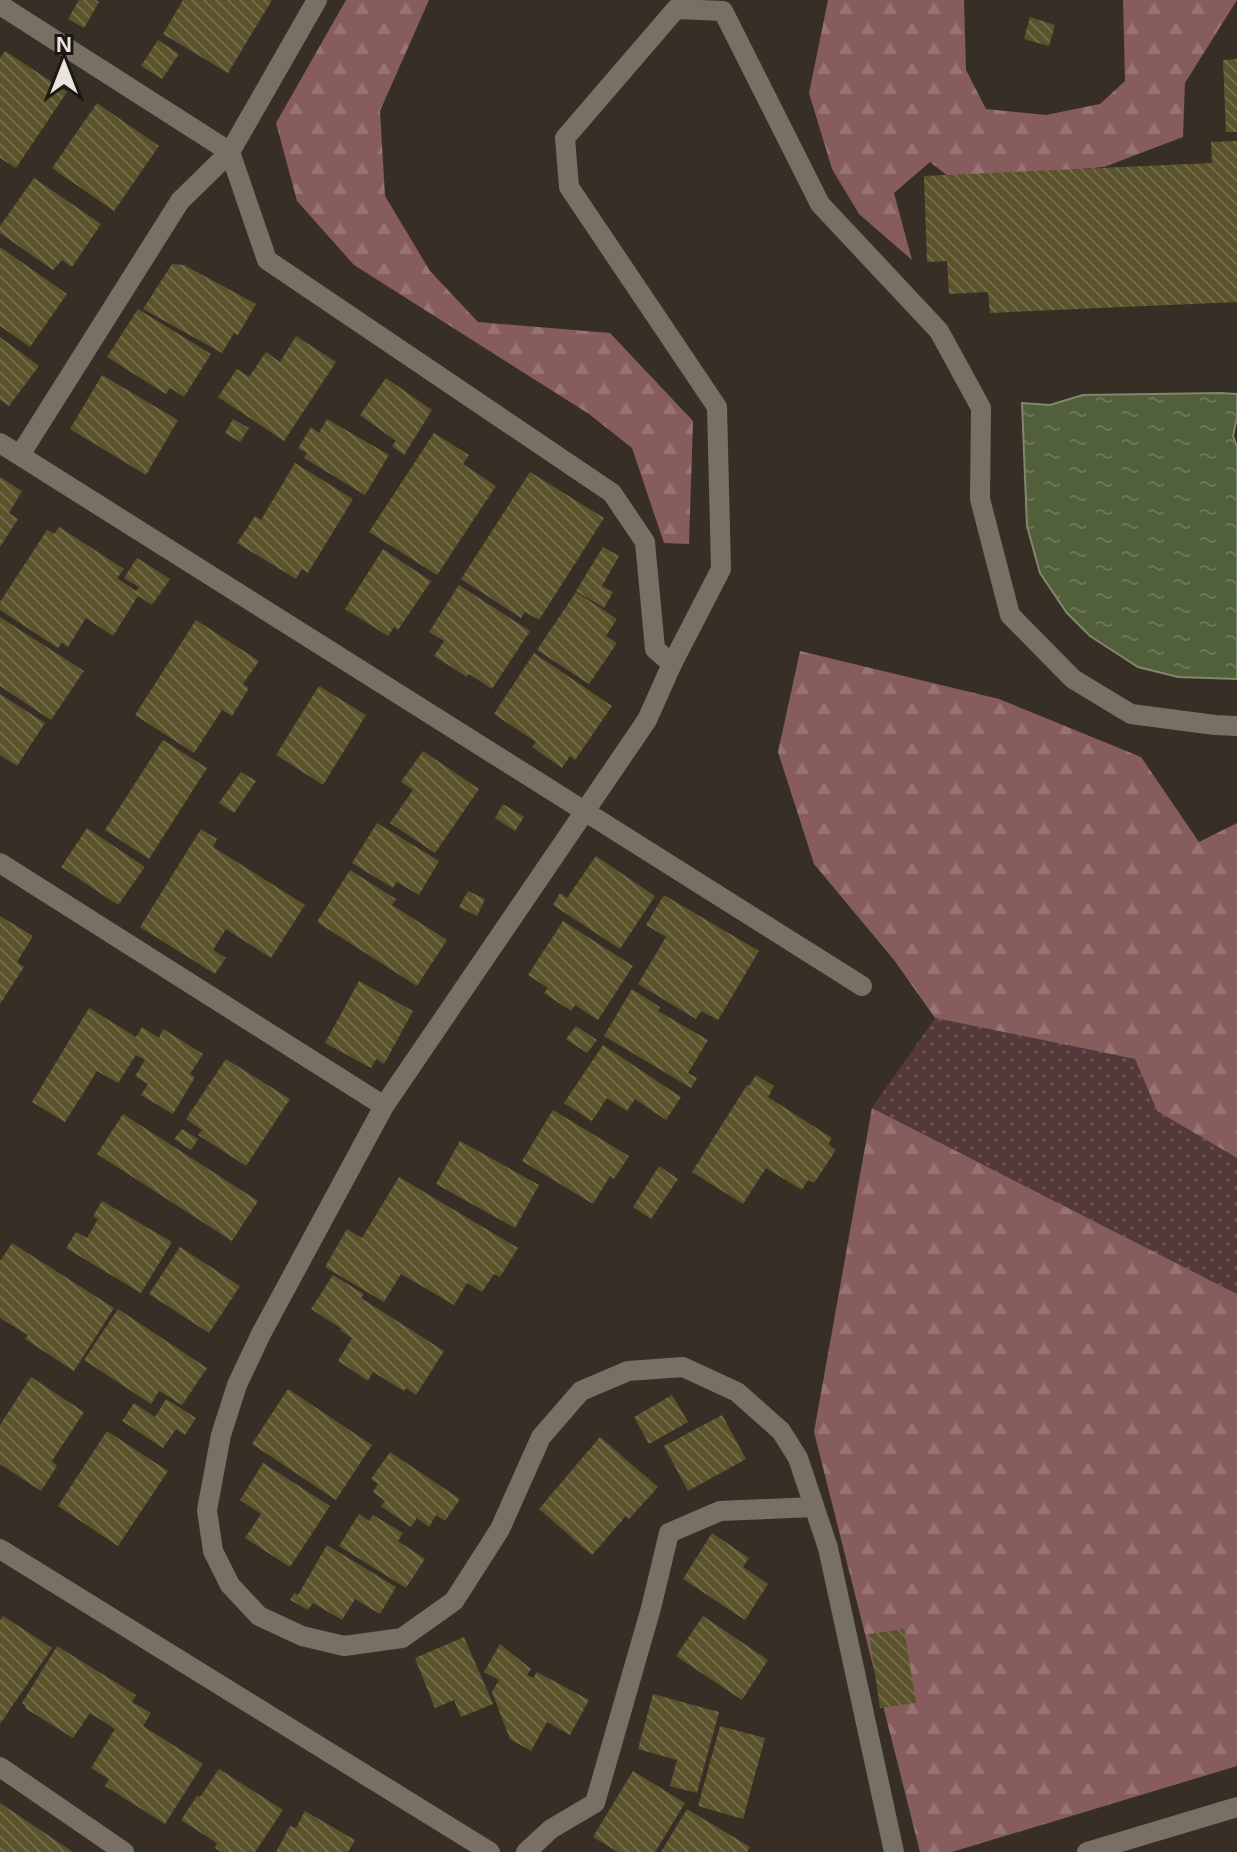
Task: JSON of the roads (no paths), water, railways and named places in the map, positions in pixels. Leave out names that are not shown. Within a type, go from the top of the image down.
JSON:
[{"type":"street","points":[[20,455],[180,201],[230,152],[317,0]]},
{"type":"street","points":[[0,5],[230,152],[267,260],[612,493],[645,542],[655,649],[672,664]]},
{"type":"street","points":[[894,1852],[828,1548],[798,1458],[781,1431],[737,1392],[683,1367],[628,1371],[581,1391],[541,1437],[500,1529],[454,1601],[402,1638],[344,1646],[302,1636],[259,1616],[230,1585],[213,1551],[207,1510],[221,1435],[237,1385],[261,1334],[384,1106],[647,720],[721,569],[717,407],[569,187],[565,138],[676,9],[723,11],[820,204],[939,331],[981,408],[980,499],[1010,615],[1073,679],[1131,714],[1237,726]]},
{"type":"street","points":[[0,443],[862,986]]},
{"type":"street","points":[[0,863],[384,1106]]},
{"type":"street","points":[[526,1852],[551,1829],[595,1803],[651,1608],[669,1533],[720,1511],[814,1507]]},
{"type":"street","points":[[0,1549],[490,1852]]},
{"type":"street","points":[[0,1767],[124,1852]]},
{"type":"street","points":[[1087,1852],[1237,1807]]},
{"type":"water","points":[[1237,394],[1233,436],[1237,447],[1237,679],[1178,677],[1138,667],[1090,636],[1067,613],[1040,573],[1027,526],[1022,403],[1050,405],[1083,395]]}]
